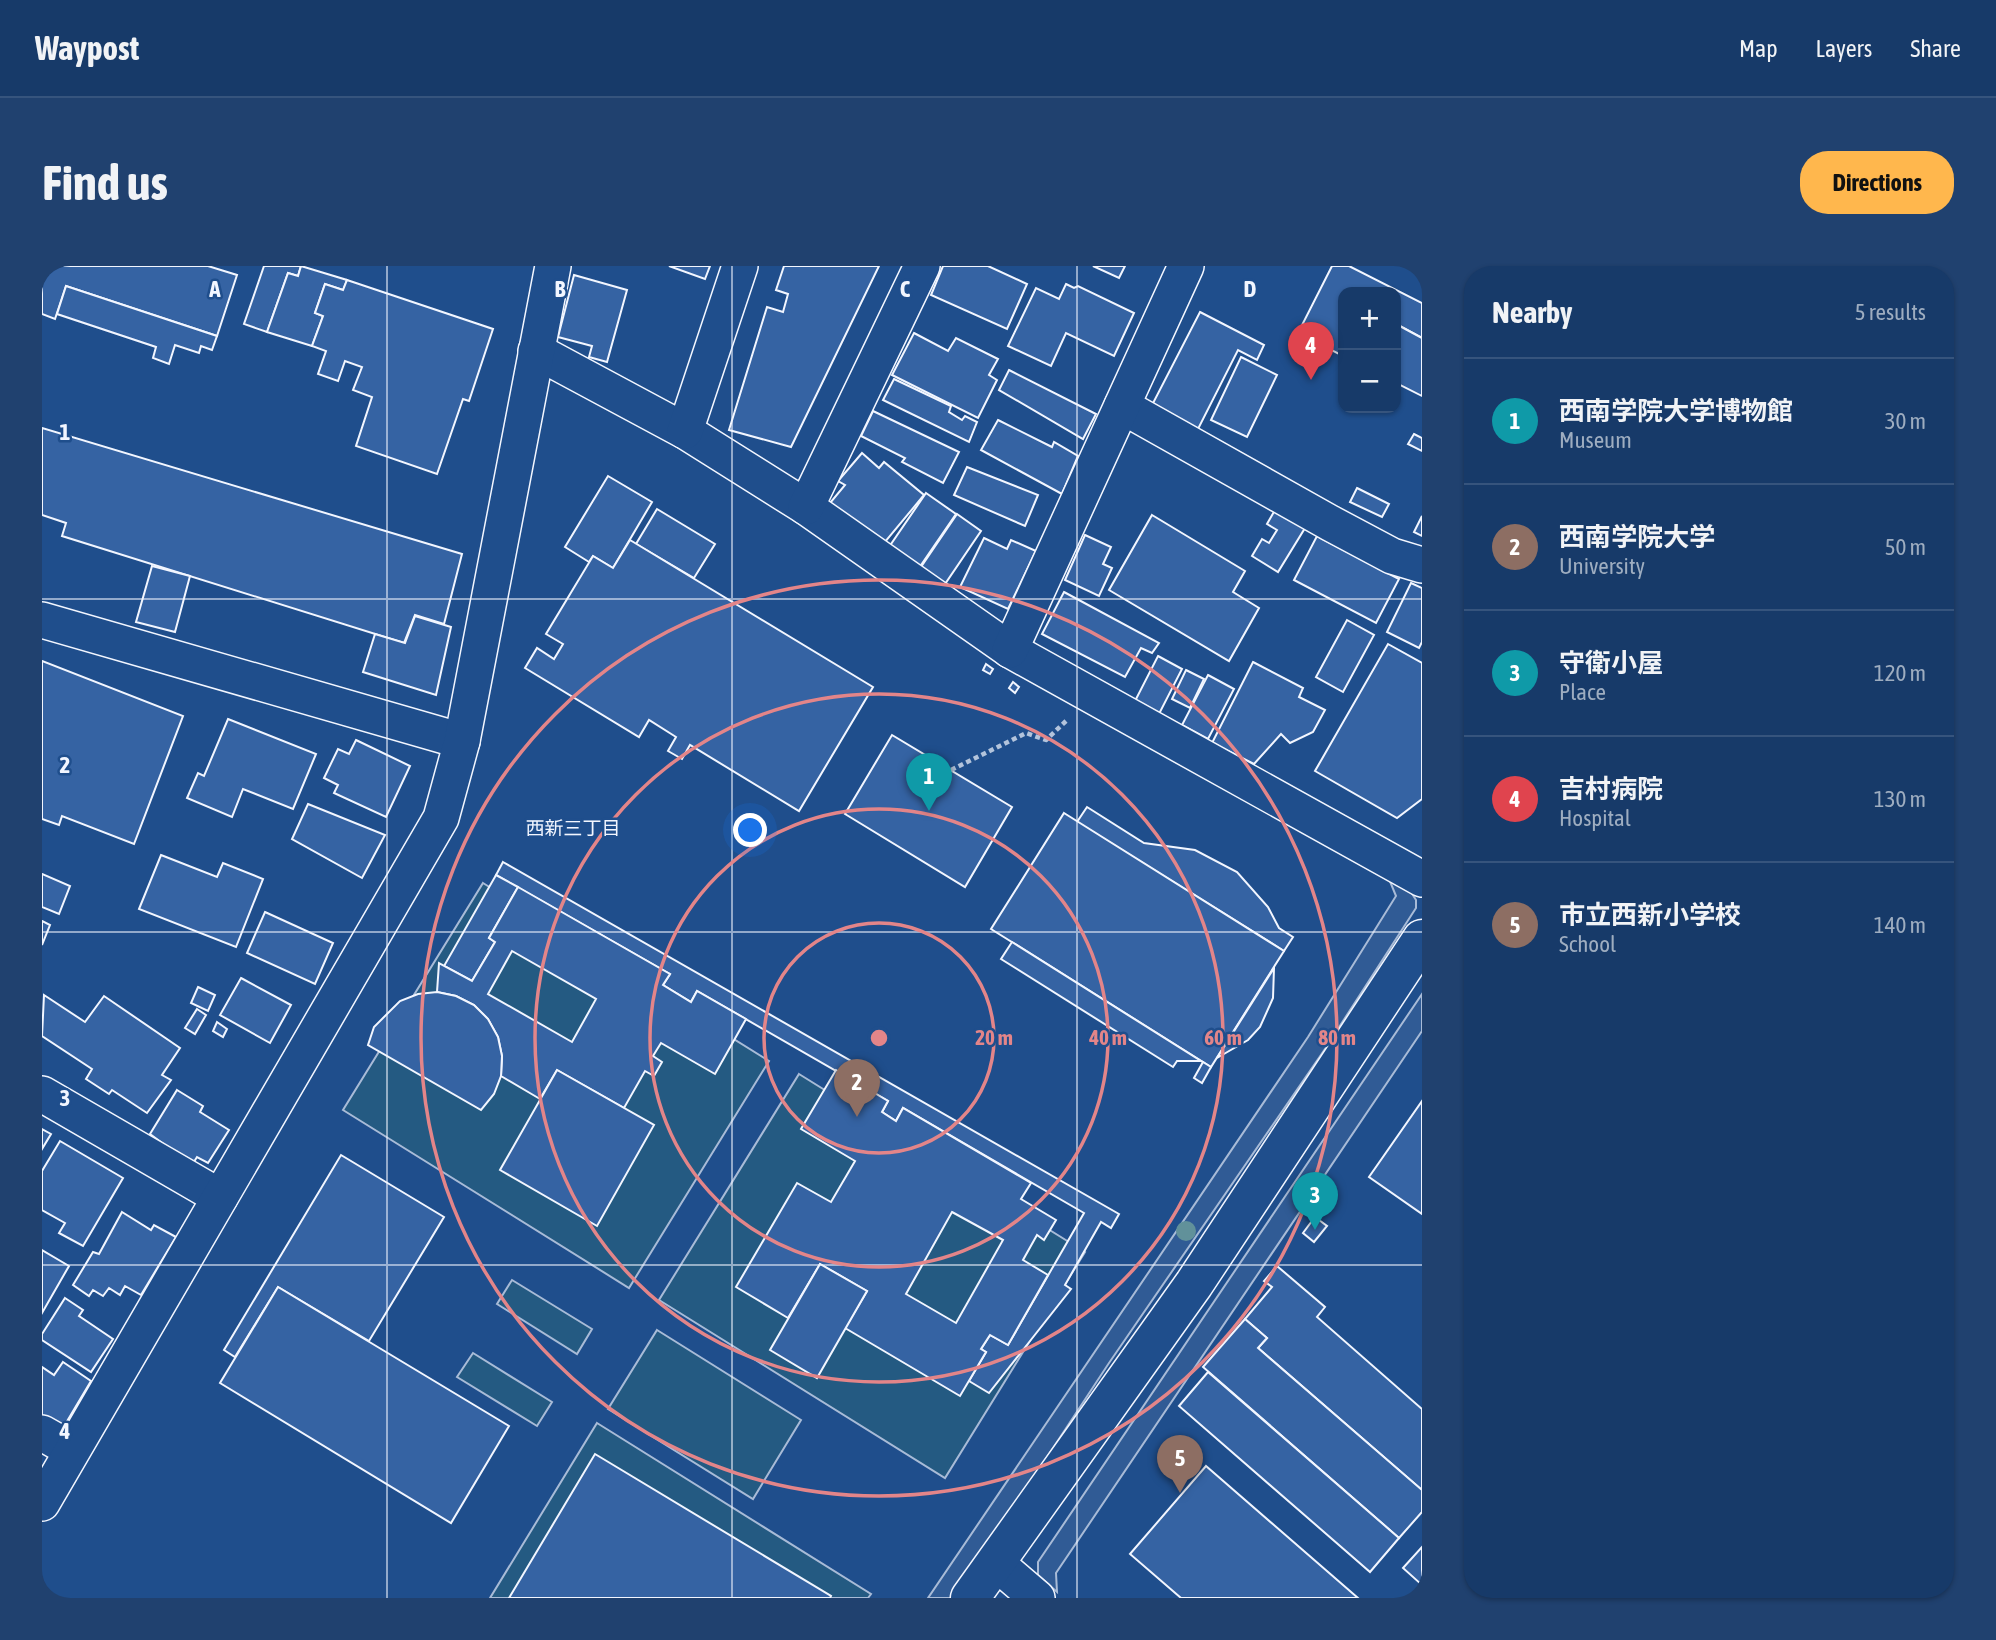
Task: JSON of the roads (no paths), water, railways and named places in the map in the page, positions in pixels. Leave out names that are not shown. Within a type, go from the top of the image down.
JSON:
[{"type":"street","points":[[42,1503],[441,818],[462,741],[553,266]]},
{"type":"street","points":[[685,431],[740,266]]},
{"type":"street","points":[[806,507],[922,266]]},
{"type":"street","points":[[1010,650],[1186,266]]},
{"type":"street","points":[[536,351],[685,431],[806,507],[1010,650],[1422,879]]},
{"type":"street","points":[[1122,406],[1329,523],[1392,556],[1422,565]]},
{"type":"street","points":[[42,620],[462,741]]},
{"type":"street","points":[[970,1598],[1194,1284],[1422,939]]},
{"type":"street","points":[[42,1094],[220,1197]]},
{"type":"street","points":[[42,1433],[72,1450]]},
{"type":"street","points":[[995,1562],[1037,1598]]},
{"type":"place","name":"吉村病院","points":[[1311,380]]},
{"type":"place","name":"西南学院大学博物館","points":[[929,811]]},
{"type":"place","name":"西南学院大学","points":[[857,1117]]},
{"type":"place","name":"守衛小屋","points":[[1315,1230]]},
{"type":"place","name":"市立西新小学校","points":[[1180,1493]]},
{"type":"district","name":"西新三丁目","points":[[573,828]]}]
